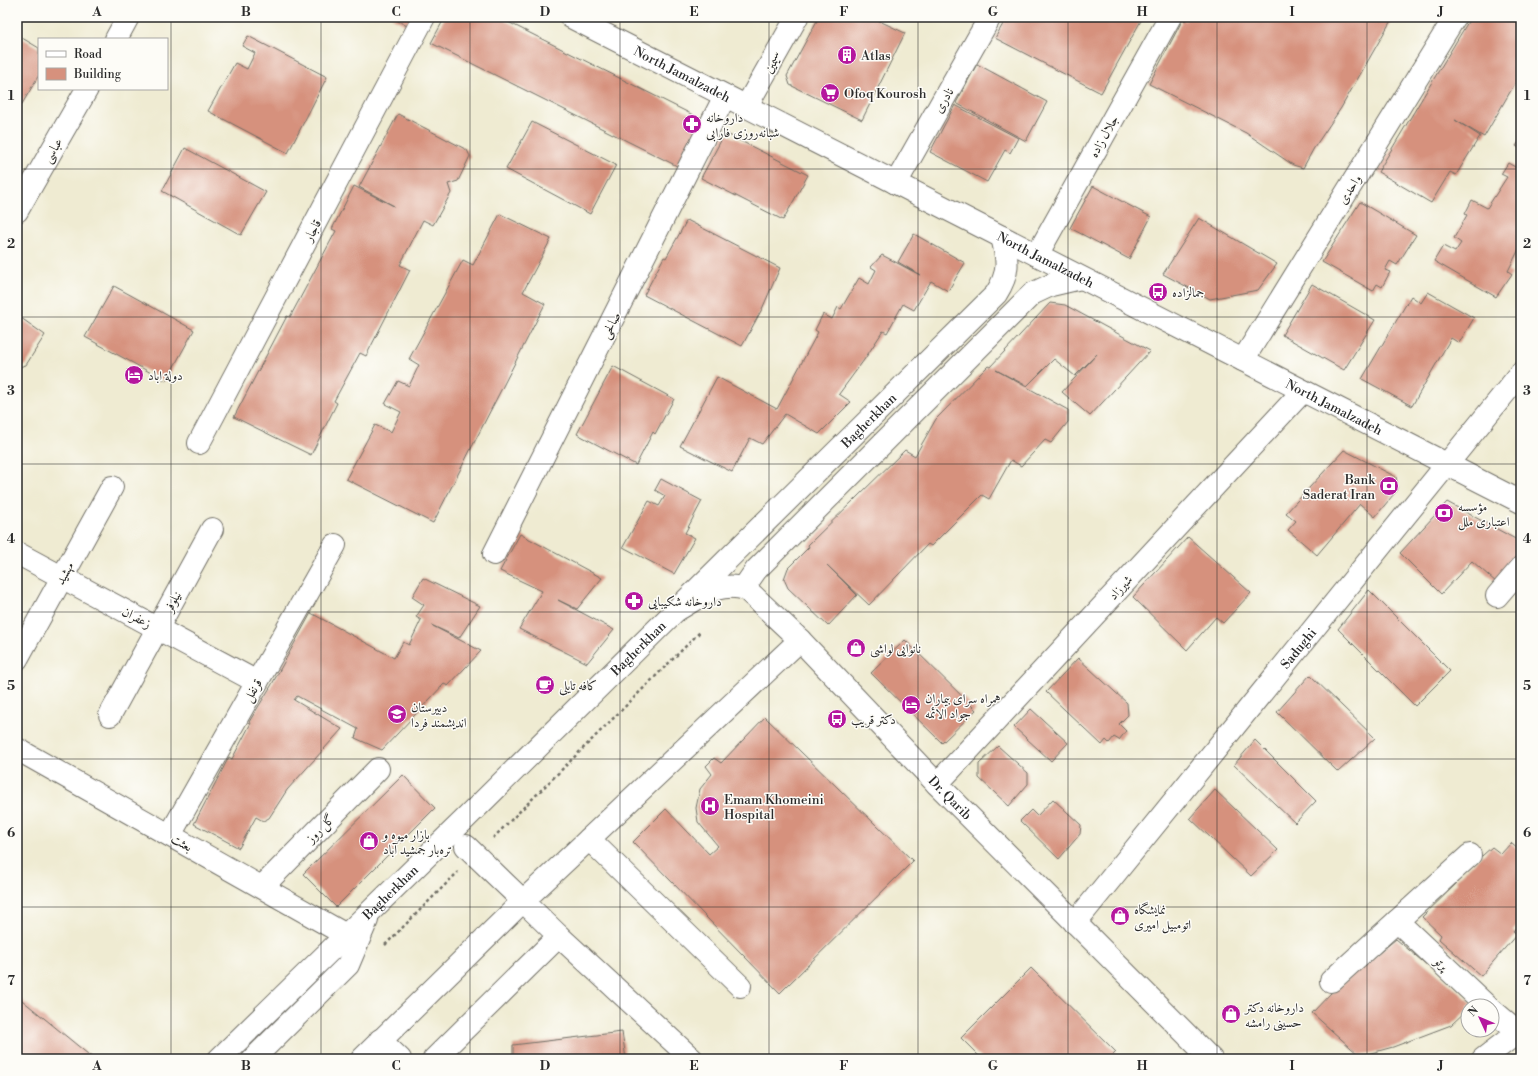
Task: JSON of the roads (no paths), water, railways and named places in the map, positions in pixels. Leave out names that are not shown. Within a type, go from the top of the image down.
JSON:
[{"type":"street","points":[[117,38],[128,17]]},
{"type":"street","name":"قاجار","points":[[199,444],[424,17]]},
{"type":"street","name":"North Jamalzadeh","points":[[571,17],[1521,502]]},
{"type":"street","name":"سیمین","points":[[746,107],[797,17]]},
{"type":"street","name":"نادری","points":[[896,183],[990,17]]},
{"type":"street","name":"جلال زاده","points":[[1037,255],[1170,17]]},
{"type":"street","name":"واحدی","points":[[1243,360],[1455,17]]},
{"type":"street","name":"عباسی","points":[[17,211],[86,90]]},
{"type":"street","name":"صالحی","points":[[494,554],[726,96]]},
{"type":"street","name":"Bagherkhan","points":[[219,1059],[996,294],[1003,283],[1008,262],[1002,237]]},
{"type":"street","points":[[675,611],[720,586],[738,586],[746,589],[751,576],[1032,294],[1051,285],[1081,278]]},
{"type":"street","name":"Sadughi","points":[[1075,923],[1521,373]]},
{"type":"street","name":"شیرزاد","points":[[936,784],[1303,391]]},
{"type":"street","name":"مهشید","points":[[17,659],[112,487]]},
{"type":"street","name":"نیلوفر","points":[[110,715],[212,529]]},
{"type":"street","name":"قرنفل","points":[[170,835],[335,545]]},
{"type":"street","name":"زعفران","points":[[17,553],[257,682]]},
{"type":"street","points":[[1497,596],[1521,568]]},
{"type":"street","name":"Dr. Qarib","points":[[746,589],[800,640],[936,784],[1211,1059]]},
{"type":"street","points":[[362,1059],[523,901],[800,640]]},
{"type":"street","name":"بعثت","points":[[17,749],[346,935]]},
{"type":"street","name":"گل روز","points":[[262,887],[378,769]]},
{"type":"street","points":[[589,839],[740,986]]},
{"type":"street","points":[[466,846],[559,936],[692,1059]]},
{"type":"street","points":[[1332,981],[1470,855]]},
{"type":"street","points":[[253,1059],[348,965],[372,910]]},
{"type":"street","name":"پرتو","points":[[1397,921],[1479,998]]},
{"type":"street","points":[[434,1059],[559,936]]},
{"type":"street","points":[[1483,1059],[1519,1031],[1500,1016]]},
{"type":"street","points":[[380,1040],[400,1059]]},
{"type":"place","name":"Atlas","points":[[847,55]]},
{"type":"place","name":"Ofoq Kourosh","points":[[830,93]]},
{"type":"place","name":"داروخانه شبانه‌روزی فارابی","points":[[692,124]]},
{"type":"place","name":"جمالزاده","points":[[1158,292]]},
{"type":"place","name":"دولة اباد","points":[[134,375]]},
{"type":"place","name":"Bank Saderat Iran","points":[[1389,486]]},
{"type":"place","name":"مؤسسه اعتباری ملل","points":[[1444,513]]},
{"type":"place","name":"داروخانه شکیبایی","points":[[634,601]]},
{"type":"place","name":"نانوایی لواشی","points":[[856,648]]},
{"type":"place","name":"کافه تایلی","points":[[545,685]]},
{"type":"place","name":"همراه سرای بیماران جواد الائمه","points":[[911,705]]},
{"type":"place","name":"دبیرستان اندیشمند فردا","points":[[397,714]]},
{"type":"place","name":"دکتر قریب","points":[[837,719]]},
{"type":"place","name":"Emam Khomeini Hospital","points":[[710,806]]},
{"type":"place","name":"بازار میوه و تره‌بار جمشید آباد","points":[[369,841]]},
{"type":"place","name":"نمایشگاه اتومبیل امیری","points":[[1120,916]]},
{"type":"place","name":"داروخانه دکتر حسینی رامشه","points":[[1231,1014]]}]
